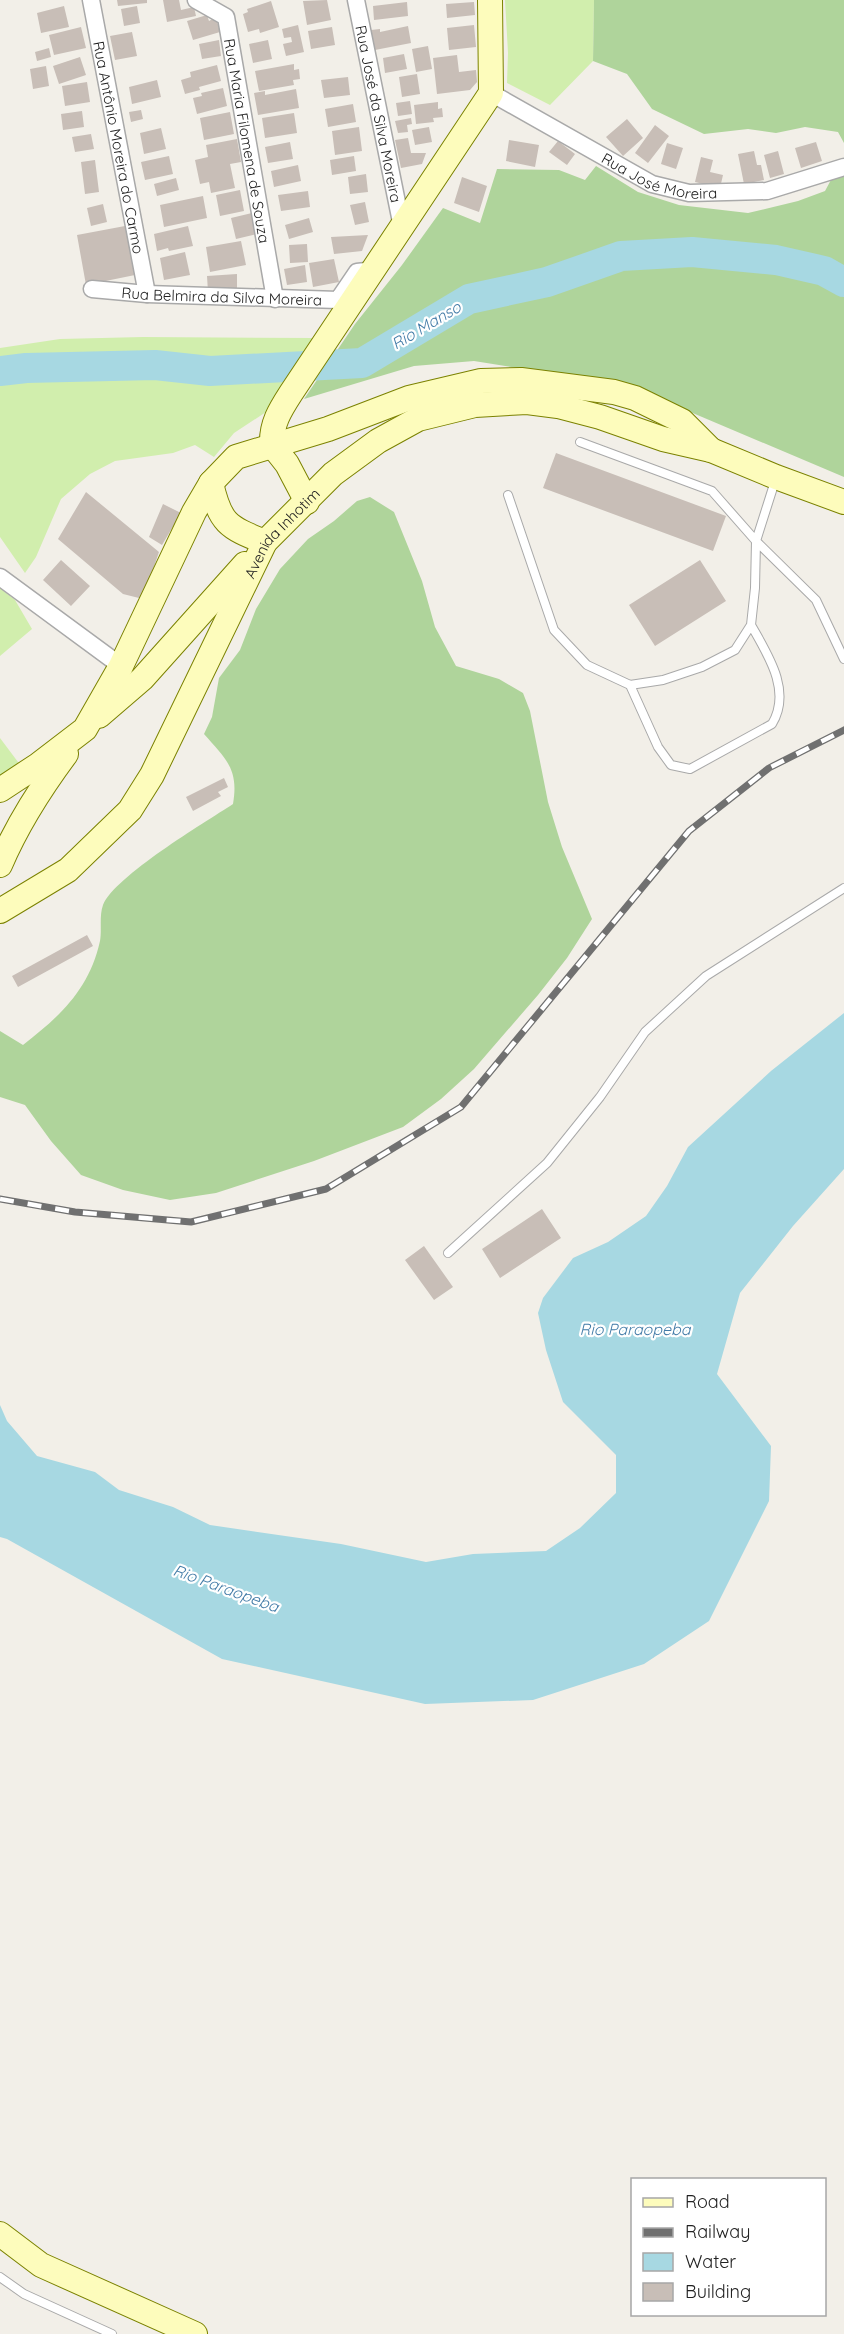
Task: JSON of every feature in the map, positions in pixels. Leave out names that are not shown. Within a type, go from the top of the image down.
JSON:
[{"type":"main road","points":[[307,502],[287,464],[272,445],[272,432],[276,417],[491,93],[489,0]]},
{"type":"main road","name":"Avenida Inhotim","points":[[85,729],[121,666],[194,512],[211,483],[236,457],[328,429],[409,398],[481,381],[521,380],[604,390],[635,398],[682,422],[711,450]]},
{"type":"main road","name":"Avenida Inhotim","points":[[0,911],[68,870],[130,810],[265,542],[333,474],[378,441],[418,419],[475,405],[527,402],[558,405],[663,439],[711,450],[844,502]]},
{"type":"main road","points":[[0,790],[38,765],[85,729],[142,679],[265,542],[242,533],[226,522],[216,507],[211,483]]},
{"type":"main road","points":[[0,865],[18,826],[40,789],[85,729]]},
{"type":"main road","points":[[0,2234],[41,2265],[195,2334]]},
{"type":"street","name":"Rua Antônio Moreira do Carmo","points":[[91,0],[147,294]]},
{"type":"street","name":"Rua Maria Filomena de Souza","points":[[196,0],[226,17],[274,299]]},
{"type":"street","name":"Rua José da Silva Moreira","points":[[356,0],[402,227]]},
{"type":"street","name":"Rua José Moreira","points":[[491,93],[652,184],[689,193],[767,191],[844,167]]},
{"type":"street","name":"Rua Belmira da Silva Moreira","points":[[92,289],[147,294],[338,300],[357,273],[375,270]]},
{"type":"street","points":[[0,577],[121,666]]},
{"type":"lane","points":[[580,442],[712,492],[756,541],[816,600],[844,659]]},
{"type":"lane","points":[[508,495],[554,630],[587,665],[630,685],[663,680],[702,667],[735,650],[751,625],[756,541],[776,477]]},
{"type":"lane","points":[[630,685],[658,747],[671,765],[690,769],[772,724],[778,715],[780,687],[771,660],[751,625]]},
{"type":"lane","points":[[448,1253],[547,1163],[600,1097],[645,1032],[706,976],[844,888]]},
{"type":"lane","points":[[0,2277],[24,2294],[112,2334]]},
{"type":"green space","points":[[505,0],[594,0],[593,61],[550,105],[507,83]]},
{"type":"green space","points":[[594,0],[844,0],[844,143],[838,132],[805,127],[776,133],[748,129],[704,134],[652,109],[627,74],[593,61]]},
{"type":"green space","points":[[596,166],[638,192],[679,205],[748,213],[798,201],[825,191],[832,178],[844,175],[844,477],[629,386],[474,361],[414,366],[304,399],[355,324],[443,208],[480,223],[497,169],[559,170],[585,180]]},
{"type":"green space","points":[[315,338],[266,412],[234,433],[214,457],[195,445],[173,453],[115,461],[90,474],[61,499],[36,557],[25,573],[0,537],[0,348],[60,339]]},
{"type":"green space","points":[[370,497],[394,512],[422,581],[435,627],[456,666],[499,679],[523,693],[530,711],[548,802],[562,847],[592,919],[567,958],[538,995],[474,1069],[441,1099],[403,1127],[314,1161],[216,1193],[170,1200],[123,1190],[81,1175],[51,1141],[25,1105],[0,1097],[0,1031],[23,1045],[61,1012],[81,988],[89,974],[100,941],[103,905],[111,893],[142,865],[233,804],[234,782],[229,765],[204,734],[212,717],[219,678],[240,650],[256,609],[280,569],[308,539],[357,501]]},
{"type":"green space","points":[[0,588],[15,600],[32,629],[0,656]]},
{"type":"green space","points":[[0,738],[21,766],[0,778]]},
{"type":"water","name":"Rio Paraopeba","points":[[844,1013],[844,1169],[793,1226],[740,1293],[717,1374],[771,1446],[769,1501],[709,1621],[644,1664],[533,1700],[425,1704],[222,1659],[0,1537],[0,1405],[7,1421],[37,1456],[95,1472],[119,1490],[173,1507],[210,1525],[341,1544],[426,1562],[473,1554],[546,1551],[580,1528],[616,1493],[616,1455],[563,1402],[546,1350],[538,1313],[543,1298],[573,1258],[608,1242],[646,1216],[667,1186],[688,1147],[771,1071]]},
{"type":"building","points":[[117,0],[147,0],[147,3],[118,6]]},
{"type":"building","points":[[163,0],[179,0],[181,10],[194,7],[196,16],[167,22]]},
{"type":"building","points":[[327,0],[331,20],[307,25],[303,1]]},
{"type":"building","points":[[271,1],[279,27],[260,33],[259,29],[248,32],[243,14],[248,12],[247,9]]},
{"type":"building","points":[[407,2],[408,16],[374,20],[373,6]]},
{"type":"building","points":[[474,2],[475,15],[447,18],[446,4]]},
{"type":"building","points":[[64,6],[69,27],[41,33],[37,13]]},
{"type":"building","points":[[137,6],[140,23],[124,26],[121,9]]},
{"type":"building","points":[[207,15],[209,21],[216,17],[220,32],[193,40],[187,21]]},
{"type":"building","points":[[298,25],[304,52],[286,56],[283,44],[292,42],[291,37],[284,38],[282,29]]},
{"type":"building","points":[[474,25],[476,47],[449,50],[447,28]]},
{"type":"building","points":[[408,26],[411,43],[375,50],[371,30],[380,29],[380,32]]},
{"type":"building","points":[[81,27],[86,48],[54,55],[49,35]]},
{"type":"building","points":[[332,27],[335,45],[311,49],[308,31]]},
{"type":"building","points":[[132,32],[137,56],[115,60],[110,36]]},
{"type":"building","points":[[219,40],[221,56],[202,59],[199,44]]},
{"type":"building","points":[[268,40],[272,59],[253,63],[249,44]]},
{"type":"building","points":[[428,46],[432,69],[416,72],[412,49]]},
{"type":"building","points":[[49,48],[51,57],[37,61],[35,52]]},
{"type":"building","points":[[404,54],[407,69],[385,73],[383,58]]},
{"type":"building","points":[[457,55],[459,72],[476,70],[477,82],[470,90],[437,94],[433,58]]},
{"type":"building","points":[[80,57],[86,75],[59,84],[53,66]]},
{"type":"building","points":[[294,64],[294,70],[299,69],[300,79],[293,80],[294,85],[259,91],[255,71]]},
{"type":"building","points":[[217,65],[221,81],[199,87],[200,90],[185,94],[181,80],[191,77],[190,72]]},
{"type":"building","points":[[46,66],[49,86],[33,89],[30,69]]},
{"type":"building","points":[[417,74],[420,94],[402,97],[399,77]]},
{"type":"building","points":[[348,77],[350,95],[324,98],[321,80]]},
{"type":"building","points":[[157,80],[161,97],[132,104],[129,87]]},
{"type":"building","points":[[87,82],[90,102],[65,106],[62,86]]},
{"type":"building","points":[[223,88],[227,106],[197,114],[193,98],[202,96],[201,93]]},
{"type":"building","points":[[296,89],[299,108],[258,115],[254,93],[265,91],[265,95]]},
{"type":"building","points":[[410,101],[412,114],[398,116],[396,103]]},
{"type":"building","points":[[438,102],[438,109],[442,108],[443,117],[433,118],[434,122],[416,124],[414,105]]},
{"type":"building","points":[[353,104],[356,122],[328,127],[325,109]]},
{"type":"building","points":[[141,110],[143,119],[131,122],[129,112]]},
{"type":"building","points":[[82,111],[84,127],[63,130],[61,114]]},
{"type":"building","points":[[230,112],[234,134],[204,140],[200,118]]},
{"type":"building","points":[[294,113],[297,133],[265,138],[262,118]]},
{"type":"building","points":[[411,118],[412,124],[407,125],[408,132],[398,133],[395,121]]},
{"type":"building","points":[[627,119],[643,138],[623,156],[606,137]]},
{"type":"building","points":[[655,125],[669,136],[648,163],[635,153]]},
{"type":"building","points":[[359,127],[362,151],[335,155],[332,131]]},
{"type":"building","points":[[429,127],[432,142],[415,145],[412,130]]},
{"type":"building","points":[[161,128],[166,149],[144,154],[140,133]]},
{"type":"building","points":[[91,134],[94,149],[75,152],[72,137]]},
{"type":"building","points":[[408,138],[411,153],[426,153],[422,164],[401,168],[395,140]]},
{"type":"building","points":[[237,139],[241,162],[230,164],[235,188],[211,193],[209,182],[200,184],[195,160],[208,157],[206,145]]},
{"type":"building","points":[[509,140],[539,145],[535,167],[506,161]]},
{"type":"building","points":[[558,141],[575,154],[567,165],[549,152]]},
{"type":"building","points":[[290,142],[293,159],[268,163],[265,147]]},
{"type":"building","points":[[816,142],[822,161],[801,168],[795,148]]},
{"type":"building","points":[[667,143],[683,148],[676,169],[661,164]]},
{"type":"building","points":[[754,151],[757,165],[761,165],[764,180],[744,184],[738,154]]},
{"type":"building","points":[[778,151],[784,174],[770,178],[764,155]]},
{"type":"building","points":[[169,156],[173,174],[145,180],[141,162]]},
{"type":"building","points":[[354,156],[356,171],[332,175],[330,160]]},
{"type":"building","points":[[701,157],[713,160],[710,172],[723,175],[720,188],[695,182]]},
{"type":"building","points":[[95,160],[99,192],[85,194],[81,162]]},
{"type":"building","points":[[298,165],[301,181],[274,187],[271,171]]},
{"type":"building","points":[[366,174],[368,192],[350,194],[348,177]]},
{"type":"building","points":[[462,177],[487,186],[479,212],[454,203]]},
{"type":"building","points":[[176,178],[179,190],[157,196],[154,184]]},
{"type":"building","points":[[240,190],[244,211],[220,216],[216,195]]},
{"type":"building","points":[[308,191],[310,207],[281,211],[278,195]]},
{"type":"building","points":[[203,196],[207,218],[164,227],[160,205]]},
{"type":"building","points":[[365,202],[369,222],[355,225],[350,205]]},
{"type":"building","points":[[103,204],[107,222],[91,226],[87,208]]},
{"type":"building","points":[[252,213],[257,234],[236,239],[231,218]]},
{"type":"building","points":[[309,218],[313,232],[289,239],[285,225]]},
{"type":"building","points":[[125,226],[135,275],[86,285],[77,235]]},
{"type":"building","points":[[188,226],[193,246],[157,251],[154,234]]},
{"type":"building","points":[[368,235],[362,251],[334,254],[331,237]]},
{"type":"building","points":[[241,241],[246,265],[210,272],[206,247]]},
{"type":"building","points":[[307,244],[308,262],[290,263],[289,245]]},
{"type":"building","points":[[185,252],[190,275],[164,280],[160,258]]},
{"type":"building","points":[[334,259],[339,282],[313,287],[309,263]]},
{"type":"building","points":[[305,265],[307,282],[287,285],[284,269]]},
{"type":"building","points":[[237,274],[237,291],[208,292],[207,276]]},
{"type":"building","points":[[556,453],[726,516],[713,551],[543,488]]},
{"type":"building","points":[[86,492],[159,552],[143,599],[123,594],[58,539]]},
{"type":"building","points":[[163,504],[181,513],[162,545],[149,537]]},
{"type":"building","points":[[61,560],[90,586],[71,606],[43,580]]},
{"type":"building","points":[[700,560],[726,601],[655,646],[629,605]]},
{"type":"building","points":[[224,778],[228,787],[218,792],[221,796],[193,811],[186,797]]},
{"type":"building","points":[[87,935],[93,946],[18,987],[12,976]]},
{"type":"building","points":[[542,1209],[561,1238],[500,1278],[482,1249]]},
{"type":"building","points":[[424,1246],[453,1287],[434,1300],[405,1260]]},
{"type":"waterway","name":"Rio Manso","points":[[0,371],[26,368],[155,365],[210,371],[362,363],[469,299],[547,282],[621,256],[692,252],[776,260],[824,271],[844,282]]},
{"type":"railway","points":[[0,1199],[75,1212],[191,1222],[326,1189],[461,1107],[689,831],[769,768],[844,730]]}]
